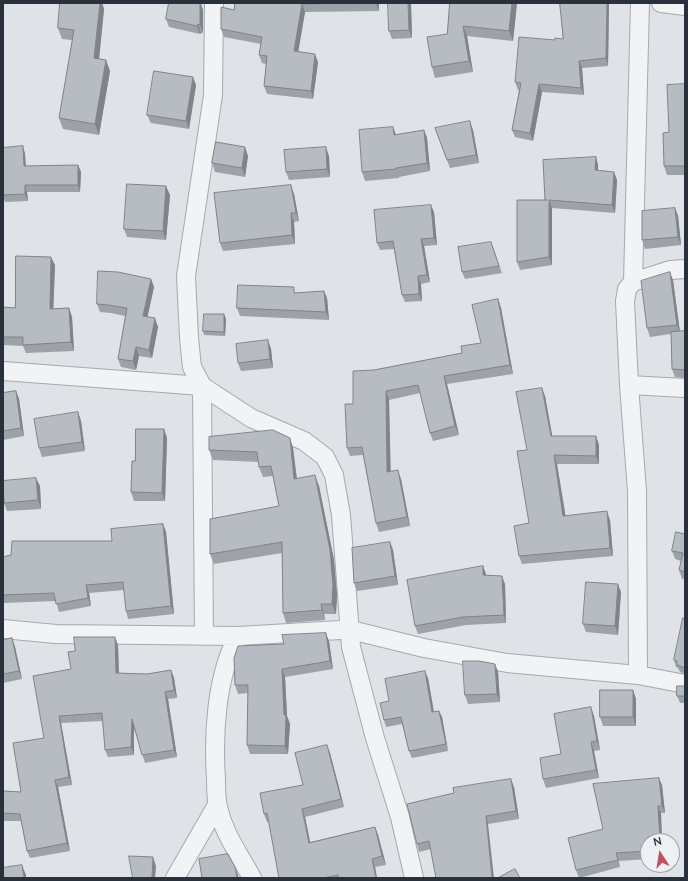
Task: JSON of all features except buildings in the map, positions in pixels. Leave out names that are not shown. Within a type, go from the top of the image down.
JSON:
[{"type":"street","points":[[204,636],[202,386],[192,366],[188,338],[186,276],[213,94],[214,3]]},
{"type":"street","points":[[633,282],[640,3]]},
{"type":"street","points":[[661,3],[685,6]]},
{"type":"street","points":[[638,675],[637,491],[629,385],[625,301],[627,289],[633,282],[670,270],[685,269]]},
{"type":"street","points":[[3,371],[202,386],[251,418],[304,441],[325,457],[334,475],[341,515],[351,630],[351,647],[375,738],[400,818],[414,878]]},
{"type":"street","points":[[629,385],[685,388]]},
{"type":"street","points":[[3,629],[56,634],[204,636],[238,636],[351,630],[424,648],[507,663],[638,675],[685,684]]},
{"type":"street","points":[[238,636],[232,648],[220,691],[215,757],[217,805],[226,832],[252,878]]},
{"type":"street","points":[[175,878],[217,805]]}]
